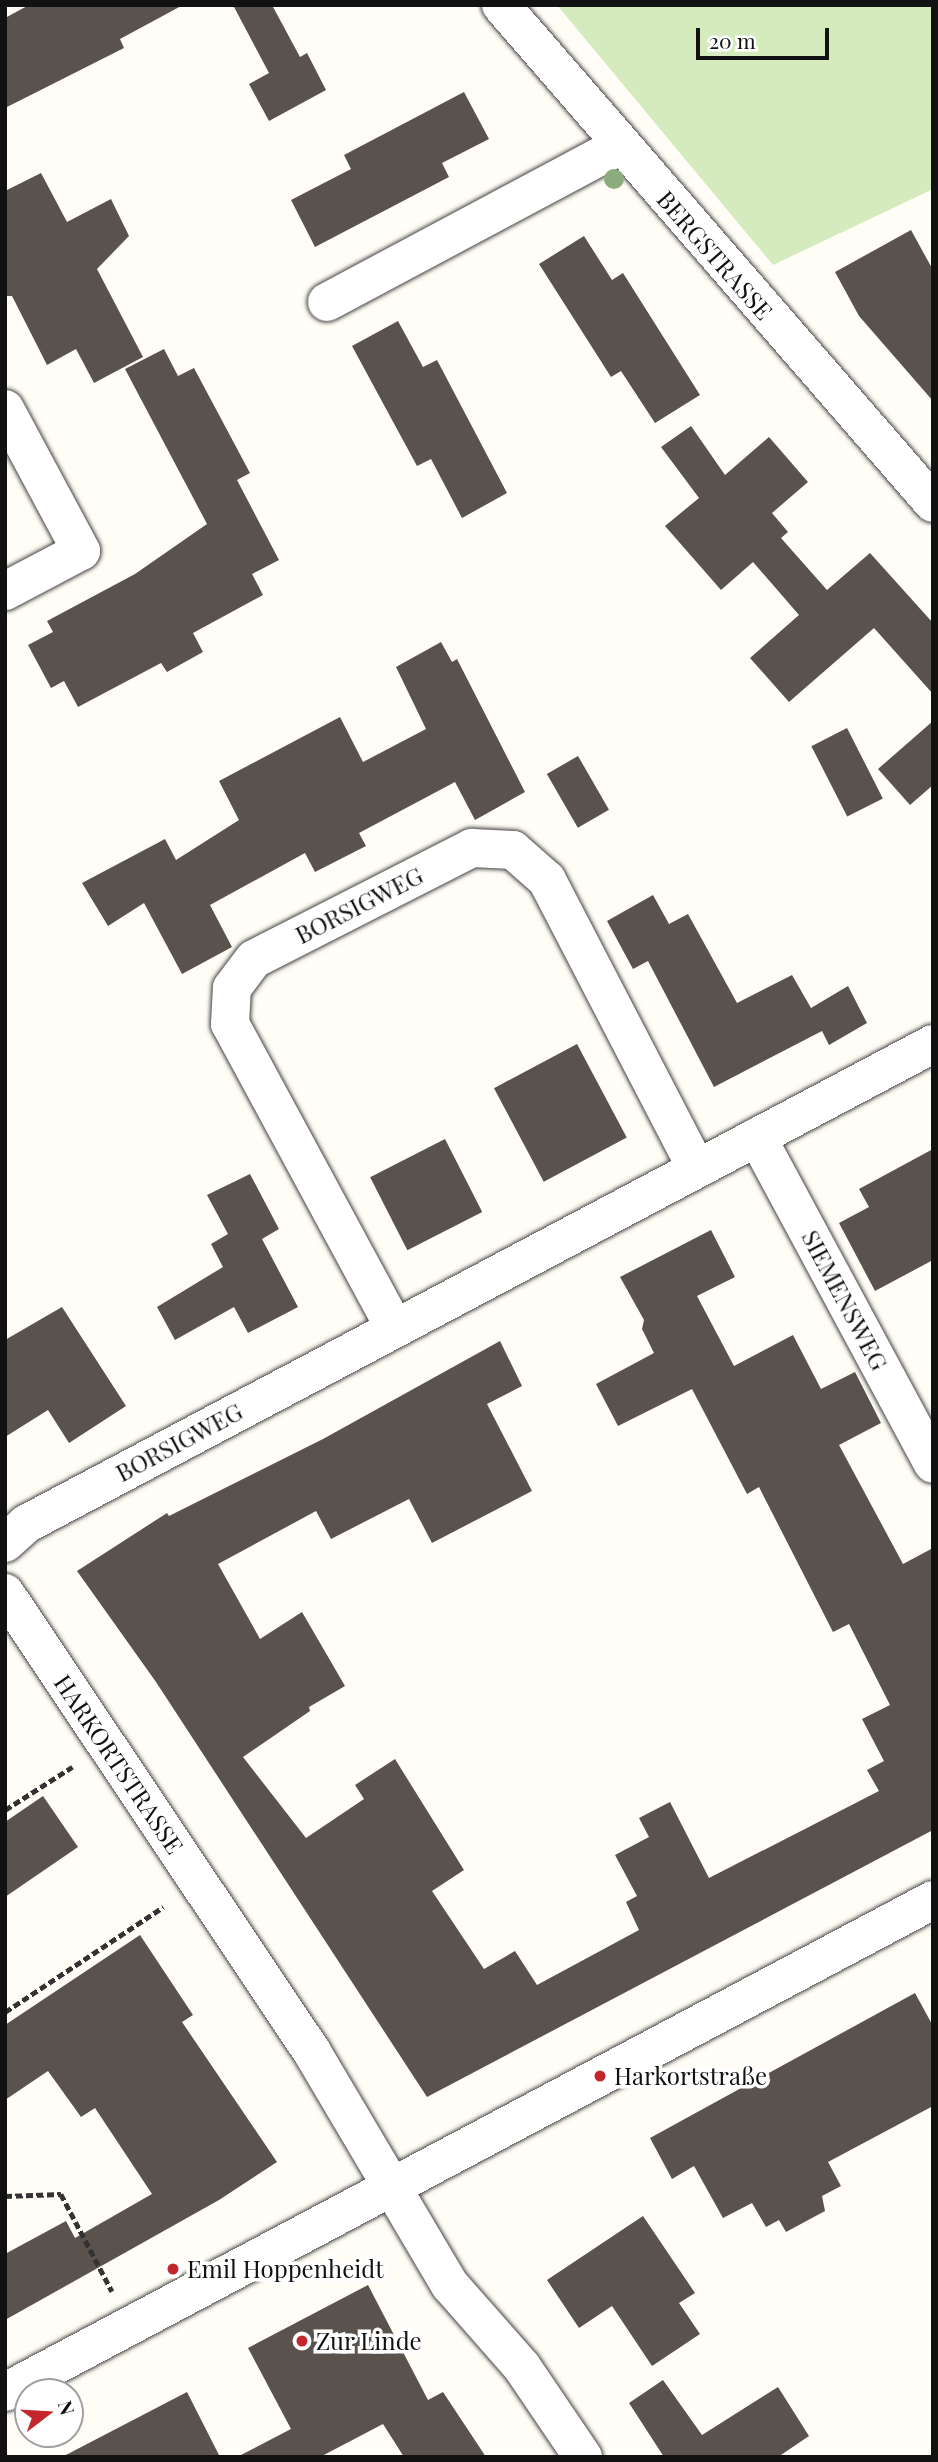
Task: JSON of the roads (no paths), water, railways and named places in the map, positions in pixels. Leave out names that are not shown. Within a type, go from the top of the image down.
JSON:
[{"type":"street","name":"BERGSTRASSE","points":[[501,5],[619,146],[933,503]]},
{"type":"street","points":[[327,302],[619,146]]},
{"type":"street","points":[[5,409],[80,551],[5,591]]},
{"type":"street","name":"BORSIGWEG","points":[[394,1327],[230,1024],[232,988],[254,959],[472,848],[513,850],[547,880],[695,1166]]},
{"type":"street","name":"BORSIGWEG","points":[[5,1543],[26,1524],[695,1166],[757,1137],[933,1044]]},
{"type":"street","name":"SIEMENSWEG","points":[[757,1137],[933,1464]]},
{"type":"street","name":"HARKORTSTRASSE","points":[[5,1593],[312,2052],[450,2285],[523,2367],[583,2457]]},
{"type":"street","points":[[5,2392],[132,2329],[933,1900]]},
{"type":"place","name":"Harkortstraße","points":[[600,2076]]},
{"type":"place","name":"Emil Hoppenheidt","points":[[173,2269]]},
{"type":"place","name":"Zur Linde","points":[[302,2341]]}]
